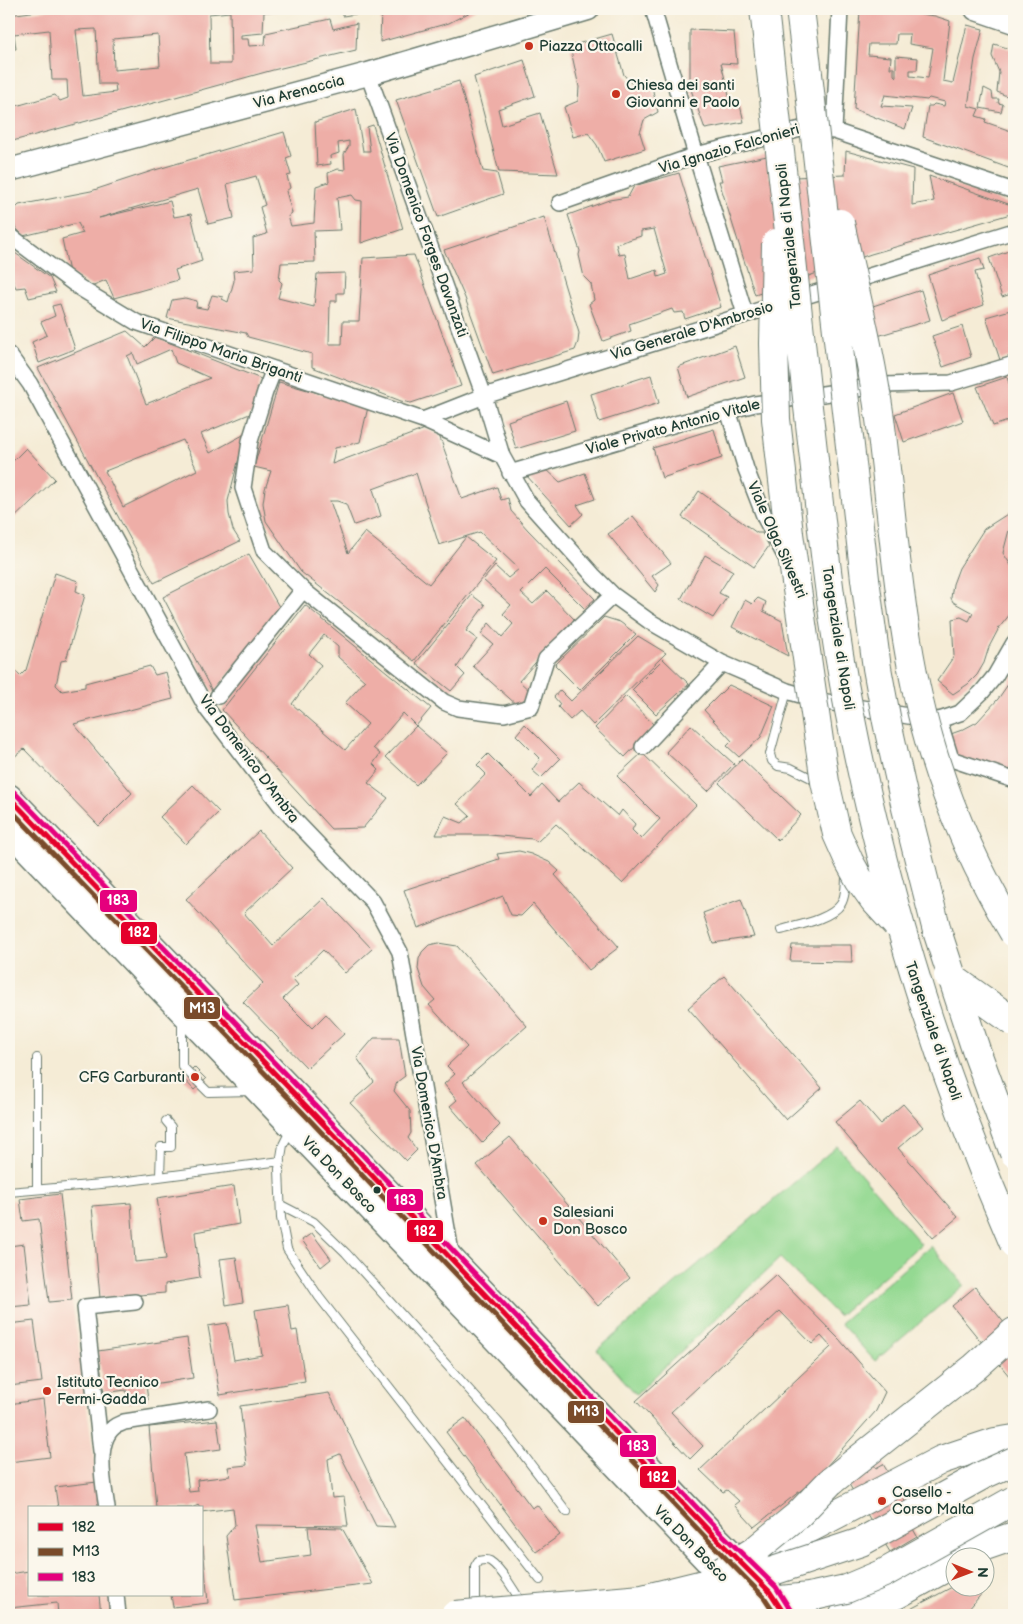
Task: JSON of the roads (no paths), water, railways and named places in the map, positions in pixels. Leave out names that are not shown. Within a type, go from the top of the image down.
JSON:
[{"type":"highway","name":"Tangenziale di Napoli","points":[[764,9],[826,560],[848,707],[889,890],[925,1011],[975,1151],[1014,1244]]},
{"type":"highway","points":[[800,9],[862,560],[886,713],[906,808],[937,931],[973,1042],[1014,1153]]},
{"type":"highway","points":[[808,74],[872,369],[913,674],[929,740],[946,792],[988,886],[1014,932]]},
{"type":"highway","points":[[780,149],[774,344],[776,419],[789,534],[830,810],[837,834],[849,861],[874,900],[907,937],[933,962],[960,985],[1014,1022]]},
{"type":"highway","points":[[699,1585],[754,1551],[798,1515],[830,1482],[975,1367],[1014,1332]]},
{"type":"highway","points":[[754,1551],[795,1536],[941,1460],[1008,1439]]},
{"type":"highway","points":[[455,1615],[642,1599],[699,1585],[767,1573],[861,1542],[983,1475],[1014,1461]]},
{"type":"highway","points":[[637,1615],[808,1597],[846,1589],[884,1573],[1014,1500]]},
{"type":"highway","points":[[985,1546],[1014,1536]]},
{"type":"highway","points":[[844,1615],[896,1595],[946,1568]]},
{"type":"main road","name":"Via Arenaccia","points":[[9,170],[368,74],[588,9]]},
{"type":"main road","points":[[976,9],[1014,22]]},
{"type":"main road","name":"Via Don Bosco","points":[[9,797],[310,1110],[452,1262],[714,1536],[760,1605]]},
{"type":"main road","name":"Via Don Bosco","points":[[9,830],[698,1552],[760,1605]]},
{"type":"main road","points":[[292,1127],[310,1110]]},
{"type":"main road","points":[[760,1605],[786,1615]]},
{"type":"street","points":[[653,9],[746,314]]},
{"type":"street","points":[[834,131],[840,9]]},
{"type":"street","name":"Via Domenico Forges Davanzati","points":[[368,74],[484,396]]},
{"type":"street","name":"Via Ignazio Falconieri","points":[[560,203],[696,155],[805,128],[834,131],[1014,192]]},
{"type":"street","name":"Via Generale D'Ambrosio","points":[[484,396],[1014,231]]},
{"type":"street","name":"Via Filippo Maria Briganti","points":[[9,235],[80,288],[136,322],[423,420],[502,456]]},
{"type":"street","name":"Via Domenico D'Ambra","points":[[9,355],[30,384],[207,708],[282,807],[373,902],[400,952],[452,1262]]},
{"type":"street","name":"Viale Privato Antonio Vitale","points":[[510,473],[728,410],[755,404],[884,385],[951,383],[1014,364]]},
{"type":"street","points":[[274,369],[250,441],[243,488],[264,551],[302,590],[444,702],[458,708],[504,714],[532,707],[546,659],[613,595]]},
{"type":"street","points":[[423,420],[484,396],[502,456],[510,473],[527,501],[592,575],[613,595],[649,621],[722,662],[788,691],[821,701],[940,720],[960,712],[982,692],[1014,643]]},
{"type":"street","name":"Viale Olga Silvestri","points":[[728,410],[746,469],[765,518],[805,596],[821,701]]},
{"type":"street","points":[[218,696],[302,590]]},
{"type":"street","points":[[643,747],[722,662]]},
{"type":"street","points":[[940,720],[951,759],[1014,780]]},
{"type":"street","points":[[107,1506],[85,1307],[135,1302]]},
{"type":"street","points":[[101,1451],[105,1439],[113,1428],[124,1422],[209,1409]]},
{"type":"street","points":[[116,1596],[118,1615]]},
{"type":"lane","points":[[781,930],[830,914],[842,903],[846,885],[844,826],[836,805],[811,778],[791,768],[778,766],[772,761],[770,754],[788,691]]},
{"type":"lane","points":[[182,1011],[182,1066],[208,1092],[258,1091]]},
{"type":"lane","points":[[37,1058],[37,1188]]},
{"type":"lane","points":[[160,1176],[161,1147],[170,1147],[171,1127],[166,1121]]},
{"type":"lane","points":[[292,1127],[283,1145],[279,1170],[281,1205],[287,1249],[319,1297],[540,1580]]},
{"type":"lane","points":[[9,1192],[37,1188],[113,1183],[281,1160]]},
{"type":"lane","points":[[281,1205],[314,1222],[346,1253],[500,1424],[567,1512]]},
{"type":"lane","points":[[475,1615],[475,1566],[478,1561],[485,1559],[491,1562],[515,1591],[527,1615]]},
{"type":"place","name":"Piazza Ottocalli","points":[[529,46]]},
{"type":"place","name":"Chiesa dei santi Giovanni e Paolo","points":[[616,94]]},
{"type":"place","name":"CFG Carburanti","points":[[195,1077]]},
{"type":"place","name":"Salesiani Don Bosco","points":[[543,1221]]},
{"type":"place","name":"Istituto Tecnico Fermi-Gadda","points":[[47,1391]]},
{"type":"place","name":"Casello - Corso Malta","points":[[882,1501]]}]
